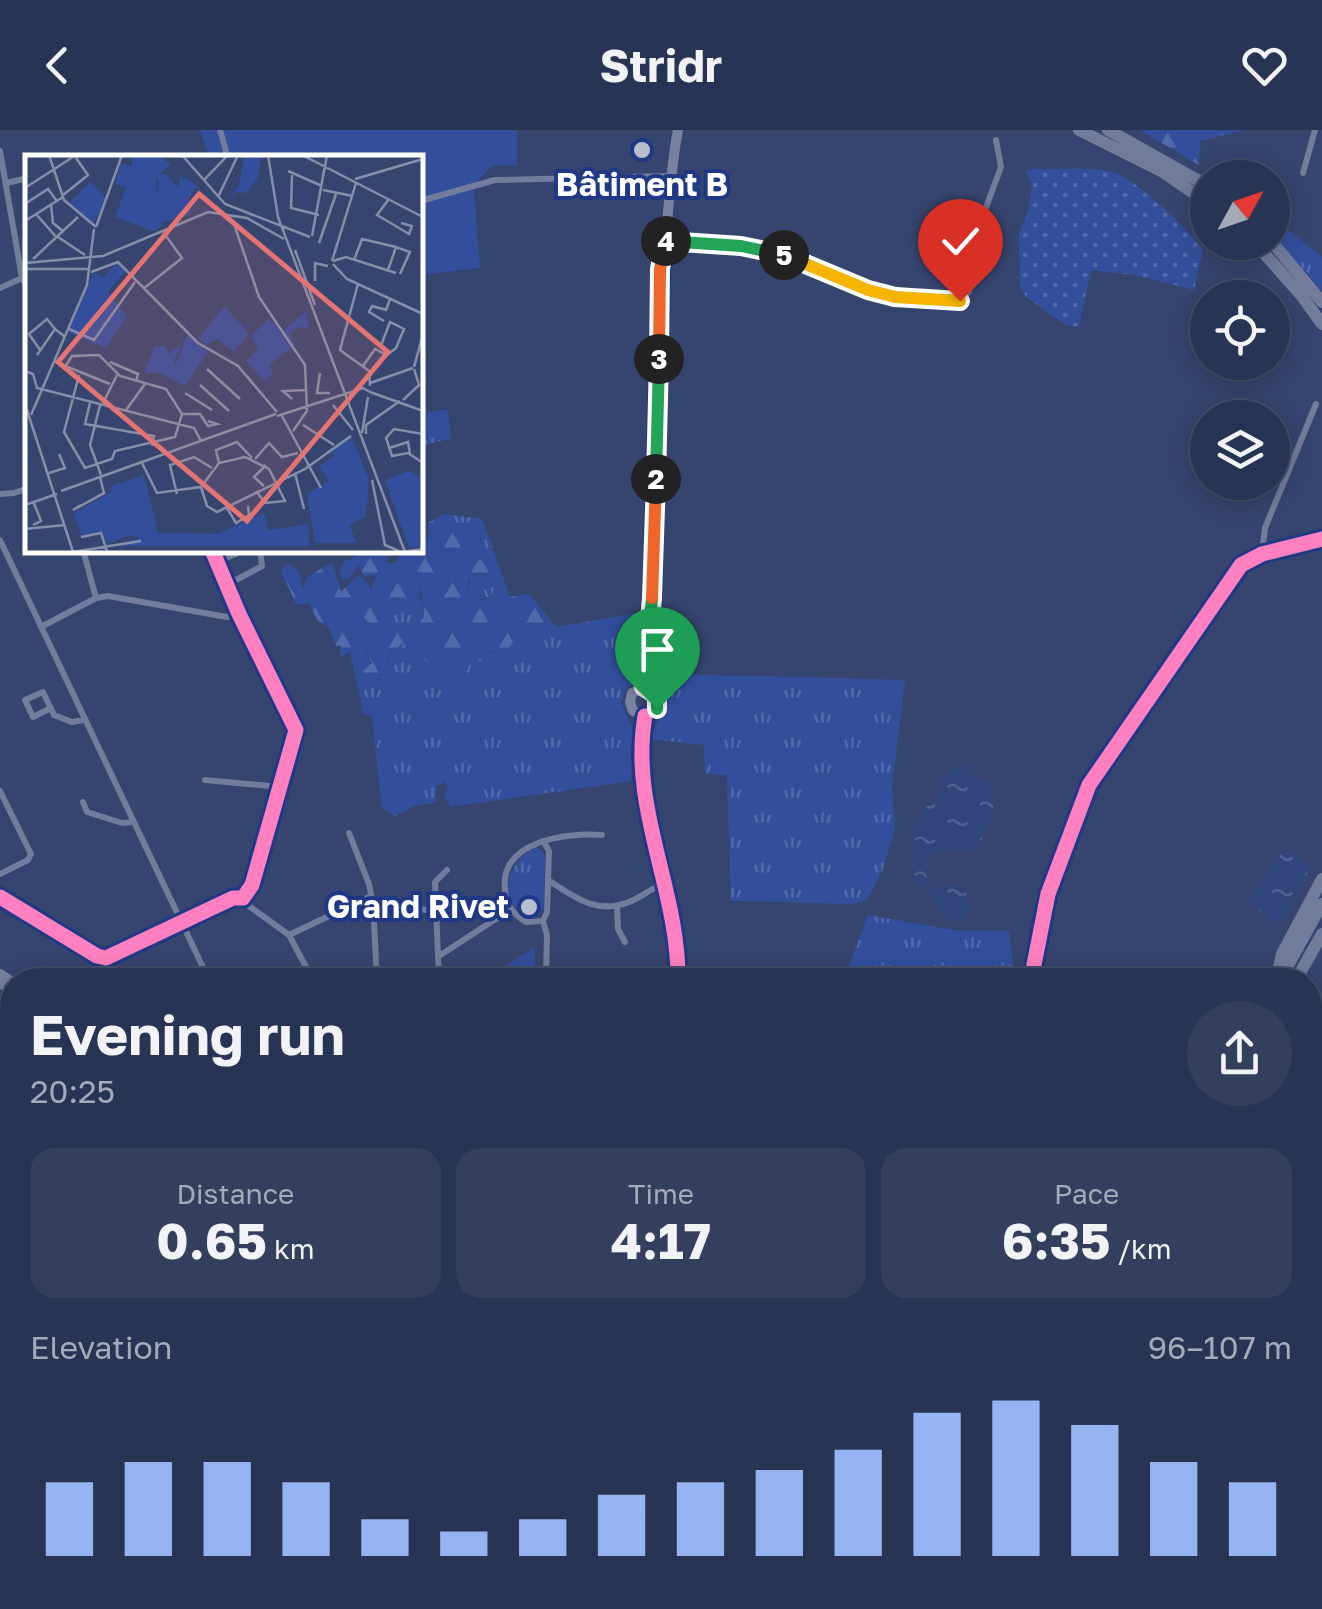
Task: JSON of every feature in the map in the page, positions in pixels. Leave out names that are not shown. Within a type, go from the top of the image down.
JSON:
[{"type":"highway","points":[[1080,130],[1190,190]]},
{"type":"highway","points":[[1108,130],[1190,175]]},
{"type":"highway","points":[[1270,260],[1322,324]]},
{"type":"highway","points":[[1287,260],[1322,302]]},
{"type":"highway","points":[[1280,968],[1282,954],[1322,880]]},
{"type":"highway","points":[[1285,968],[1322,904]]},
{"type":"highway","points":[[1303,968],[1322,934]]},
{"type":"street","points":[[220,130],[227,155]]},
{"type":"street","points":[[644,687],[652,610],[660,269],[666,241],[669,176],[678,130]]},
{"type":"street","points":[[1303,173],[1315,130]]},
{"type":"street","points":[[666,241],[767,250],[887,296],[960,301],[969,292],[974,240],[1002,167],[996,140]]},
{"type":"street","points":[[0,152],[25,284]]},
{"type":"street","points":[[422,201],[494,180],[669,176]]},
{"type":"street","points":[[6,183],[25,179]]},
{"type":"street","points":[[0,288],[22,278]]},
{"type":"street","points":[[1262,554],[1266,528],[1316,404]]},
{"type":"street","points":[[0,494],[25,489]]},
{"type":"street","points":[[1033,968],[1048,894],[1089,785],[1241,565],[1262,554],[1322,539]]},
{"type":"street","points":[[0,540],[202,968]]},
{"type":"street","points":[[84,552],[96,598]]},
{"type":"street","points":[[213,552],[296,730],[252,885],[243,898]]},
{"type":"street","points":[[217,562],[240,552]]},
{"type":"street","points":[[227,584],[262,566],[260,552]]},
{"type":"street","points":[[41,627],[96,598],[108,596],[227,617],[239,614]]},
{"type":"street","points":[[644,687],[654,691],[658,699],[654,713],[645,716],[633,711],[630,702],[636,690],[644,687]]},
{"type":"street","points":[[50,708],[54,716],[72,722],[84,720]]},
{"type":"street","points":[[645,716],[644,785],[677,968]]},
{"type":"street","points":[[205,780],[280,787]]},
{"type":"street","points":[[0,791],[31,854],[28,860],[0,874]]},
{"type":"street","points":[[83,802],[87,812],[122,824],[132,822]]},
{"type":"street","points":[[349,833],[372,900],[376,968]]},
{"type":"street","points":[[543,921],[532,924],[511,909],[504,890],[510,863],[539,842],[602,835]]},
{"type":"street","points":[[545,844],[546,968]]},
{"type":"street","points":[[439,968],[435,882],[447,870]]},
{"type":"street","points":[[548,880],[586,904],[617,906],[664,884]]},
{"type":"street","points":[[0,897],[106,958],[233,898],[243,898]]},
{"type":"street","points":[[243,898],[288,935],[306,968]]},
{"type":"street","points":[[288,935],[372,900],[436,910]]},
{"type":"street","points":[[617,906],[618,929],[625,942]]},
{"type":"street","points":[[439,956],[511,909]]},
{"type":"green space","points":[[200,130],[517,130],[517,165],[491,166],[474,191],[480,268],[422,275],[422,155],[208,155]]},
{"type":"green space","points":[[1140,130],[1244,130],[1200,141],[1199,160],[1191,160]]},
{"type":"green space","points":[[1026,170],[1103,170],[1123,176],[1190,235],[1190,260],[1201,260],[1196,280],[1190,280],[1190,289],[1135,275],[1091,270],[1079,327],[1066,325],[1026,297],[1020,286],[1019,233],[1028,212],[1032,186]]},
{"type":"green space","points":[[1290,231],[1322,257],[1322,291],[1290,254]]},
{"type":"green space","points":[[448,409],[451,438],[422,445],[422,414]]},
{"type":"green space","points":[[444,514],[482,519],[510,597],[504,608],[498,610],[502,589],[499,586],[491,598],[486,597],[451,620],[449,609],[464,593],[483,556],[471,566],[475,551],[460,548]]},
{"type":"green space","points":[[444,514],[455,537],[462,538],[460,547],[476,551],[471,566],[487,554],[493,560],[487,579],[469,579],[462,603],[449,609],[452,616],[490,597],[499,586],[503,604],[499,610],[510,597],[528,593],[558,629],[527,632],[522,645],[514,641],[507,650],[485,652],[484,660],[472,658],[468,670],[449,682],[419,652],[411,652],[405,658],[397,655],[402,643],[391,650],[384,669],[394,679],[394,685],[383,686],[382,678],[367,683],[363,671],[372,663],[362,636],[369,623],[364,618],[351,626],[356,650],[340,656],[341,646],[336,646],[328,626],[318,621],[308,602],[296,604],[282,568],[289,563],[299,572],[303,589],[307,577],[332,562],[341,592],[358,575],[371,590],[377,574],[364,577],[359,565],[349,579],[342,579],[339,573],[344,561],[358,552],[392,552],[385,562],[395,563],[403,552],[422,552],[422,543],[429,536],[428,523]],"holes":[[[412,571],[422,572],[424,617],[415,628],[399,626],[386,635],[381,623],[392,613],[383,600],[398,601],[404,606],[417,598],[418,584],[415,578],[407,577]]]},
{"type":"green space","points":[[423,571],[419,593],[425,618],[415,628],[399,626],[404,644],[397,654],[405,658],[411,652],[419,652],[449,682],[472,658],[485,652],[499,652],[526,632],[639,613],[635,682],[627,687],[621,702],[632,727],[631,781],[450,807],[444,795],[448,787],[445,782],[436,786],[436,802],[414,806],[395,816],[382,808],[372,716],[364,714],[350,653],[356,650],[351,626],[364,618],[369,624],[362,633],[374,678],[379,681],[382,677],[381,683],[392,652],[384,644],[383,599],[390,601],[411,577],[407,575]]},
{"type":"green space","points":[[671,674],[905,680],[892,785],[895,829],[882,871],[867,900],[850,904],[731,901],[727,775],[705,774],[704,745],[650,739],[667,702],[656,682],[671,681]]},
{"type":"green space","points":[[536,847],[545,855],[544,907],[539,915],[529,918],[511,901],[509,881],[518,862]]},
{"type":"green space","points":[[868,915],[954,930],[1009,931],[1014,968],[848,968]]},
{"type":"green space","points":[[535,947],[534,968],[503,968]]},
{"type":"water","points":[[962,765],[992,785],[994,815],[976,850],[935,851],[927,858],[926,876],[933,889],[956,883],[966,891],[971,911],[961,920],[954,920],[943,915],[928,890],[912,882],[909,876],[914,821],[941,791],[939,780]]},
{"type":"water","points":[[1285,848],[1311,866],[1281,922],[1276,923],[1248,902]]},
{"type":"cycle path","points":[[645,687],[652,611],[661,269],[666,241]]},
{"type":"cycle path","points":[[1033,968],[1048,894],[1089,785],[1241,565],[1262,554],[1322,539]]},
{"type":"cycle path","points":[[0,897],[106,958],[233,898],[243,898],[252,885],[296,730],[213,552]]},
{"type":"cycle path","points":[[645,716],[644,783],[671,914],[677,968]]},
{"type":"place","name":"Bâtiment B","points":[[642,150]]},
{"type":"place","name":"Grand Rivet","points":[[529,907]]},
{"type":"route","points":[[657,709],[657,695],[644,687],[652,610],[660,269],[666,241],[767,250],[887,296],[960,301]]}]
